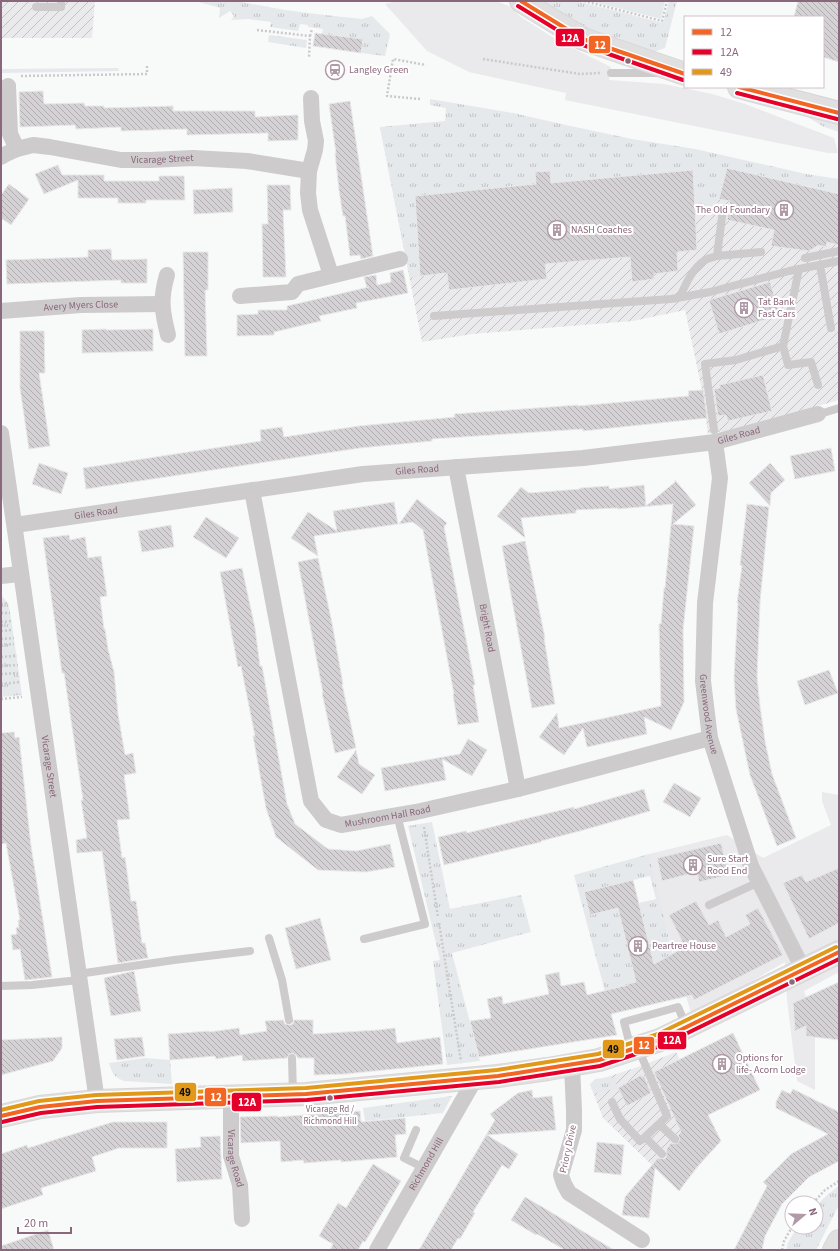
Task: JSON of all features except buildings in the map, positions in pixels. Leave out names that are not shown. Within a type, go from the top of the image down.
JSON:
[{"type":"main road","points":[[521,1],[583,39],[684,74]]},
{"type":"main road","points":[[743,88],[839,113]]},
{"type":"main road","points":[[1,1116],[40,1106],[97,1101],[293,1095],[468,1073],[572,1065],[599,1060],[660,1040],[839,952]]},
{"type":"main road","points":[[834,1250],[839,1241]]},
{"type":"street","points":[[12,81],[10,134],[17,149]]},
{"type":"street","points":[[311,98],[312,121],[316,140],[316,150],[309,171],[308,193],[310,210],[331,275]]},
{"type":"street","name":"Vicarage Street","points":[[1,157],[17,149],[33,145],[121,160],[193,158],[247,161],[309,171]]},
{"type":"street","points":[[240,296],[292,292],[298,284],[400,259]]},
{"type":"street","points":[[167,275],[163,289],[162,304],[168,335]]},
{"type":"street","name":"Avery Myers Close","points":[[1,311],[81,305],[162,304]]},
{"type":"street","name":"Giles Road","points":[[15,525],[363,474],[583,458],[714,436],[820,413]]},
{"type":"street","name":"Vicarage Street","points":[[1,433],[15,525],[20,574],[97,1101]]},
{"type":"street","name":"Greenwood Avenue","points":[[714,436],[720,478],[705,603],[703,681],[710,738],[750,866],[804,969]]},
{"type":"street","name":"Bright Road","points":[[456,467],[518,789]]},
{"type":"street","name":"Mushroom Hall Road","points":[[252,490],[311,801],[326,820],[341,825],[397,815],[518,789],[710,738]]},
{"type":"street","points":[[1,576],[20,574]]},
{"type":"street","name":"Priory Drive","points":[[572,1065],[574,1130],[561,1175],[564,1184],[569,1193],[642,1240]]},
{"type":"street","name":"Richmond Hill","points":[[377,1250],[424,1168],[468,1073]]},
{"type":"street","name":"Vicarage Road","points":[[231,1097],[231,1156],[240,1185],[242,1219]]},
{"type":"lane","points":[[36,7],[61,7],[62,1]]},
{"type":"lane","points":[[610,73],[684,74]]},
{"type":"lane","points":[[718,256],[723,208]]},
{"type":"lane","points":[[805,258],[839,251]]},
{"type":"lane","points":[[680,297],[692,273],[706,260],[718,256],[761,252]]},
{"type":"lane","points":[[434,316],[680,297],[710,292],[799,269],[839,261]]},
{"type":"lane","points":[[820,265],[831,328]]},
{"type":"lane","points":[[799,269],[783,346],[788,365],[811,362],[818,385]]},
{"type":"lane","points":[[714,436],[705,364],[736,360],[783,346]]},
{"type":"lane","points":[[820,413],[839,408]]},
{"type":"lane","points":[[364,939],[425,924],[397,815]]},
{"type":"lane","points":[[709,905],[759,882]]},
{"type":"lane","points":[[270,938],[282,980],[289,1020]]},
{"type":"lane","points":[[1,986],[32,985],[174,960],[250,951]]},
{"type":"lane","points":[[612,1102],[620,1119],[640,1142],[668,1116],[634,1048],[624,1022],[678,1007],[686,1026]]},
{"type":"lane","points":[[292,1058],[293,1095]]},
{"type":"lane","points":[[659,1124],[675,1139]]},
{"type":"lane","points":[[416,1130],[404,1158],[424,1168]]},
{"type":"lane","points":[[645,1137],[662,1154]]},
{"type":"path","points":[[584,1],[662,21],[667,1]]},
{"type":"path","points":[[309,57],[310,36],[312,29]]},
{"type":"path","points":[[257,30],[310,36]]},
{"type":"path","points":[[420,100],[387,96],[393,59],[426,65]]},
{"type":"path","points":[[483,59],[580,74],[610,73]]},
{"type":"path","points":[[12,81],[147,74],[147,66]]},
{"type":"path","points":[[1,604],[12,603]]},
{"type":"path","points":[[1,613],[14,612]]},
{"type":"path","points":[[1,622],[15,621]]},
{"type":"path","points":[[1,631],[16,630]]},
{"type":"path","points":[[1,638],[18,637]]},
{"type":"path","points":[[1,645],[18,644]]},
{"type":"path","points":[[1,657],[20,656]]},
{"type":"path","points":[[1,666],[21,665]]},
{"type":"path","points":[[1,674],[22,673]]},
{"type":"path","points":[[1,684],[24,682]]},
{"type":"path","points":[[1,699],[26,697]]},
{"type":"path","points":[[423,820],[468,1073]]},
{"type":"path","points":[[820,1195],[825,1190],[839,1181]]},
{"type":"path","points":[[782,1250],[787,1235]]},
{"type":"shaded area","points":[[1,1],[95,1],[92,38],[1,38]]},
{"type":"shaded area","points":[[398,1],[496,1],[509,6],[521,17],[560,42],[611,67],[609,80],[664,84],[712,94],[745,104],[834,138],[838,153],[828,153],[565,100],[566,93],[469,72],[427,51],[385,4]]},
{"type":"shaded area","points":[[380,127],[693,170],[695,210],[719,199],[839,194],[839,400],[731,430],[708,434],[702,390],[685,310],[633,321],[472,334],[422,342]]},
{"type":"shaded area","points":[[822,792],[839,795],[839,972],[804,991],[815,1023],[815,1090],[797,1081],[787,1000],[785,962],[740,988],[691,1013],[645,855],[727,835],[763,858],[831,825],[822,801]]},
{"type":"shaded area","points":[[676,1052],[721,1141],[679,1191],[603,1118],[590,1084]]},
{"type":"green space","points":[[195,1],[236,1],[285,10],[362,19],[372,16],[390,34],[385,56],[361,53],[363,39],[322,34],[323,29],[308,27],[308,25],[300,24],[298,31],[270,27],[271,22],[248,19],[231,20],[234,16],[230,11],[219,18],[220,8]]},
{"type":"green space","points":[[542,1],[576,1],[663,23],[669,1],[677,1],[665,48],[654,52],[596,34],[572,22]]},
{"type":"green space","points":[[590,1],[665,1],[661,19]]},
{"type":"green space","points":[[269,35],[307,40],[306,48],[268,42]]},
{"type":"green space","points":[[118,68],[119,71],[1,73],[1,69]]},
{"type":"green space","points":[[430,99],[513,113],[632,139],[695,149],[806,174],[839,179],[839,194],[719,199],[715,209],[695,211],[693,170],[551,183],[550,171],[535,172],[536,184],[415,196],[420,276],[410,278],[380,127],[445,121],[446,108],[430,105]]},
{"type":"green space","points":[[806,116],[839,123],[839,132],[822,126]]},
{"type":"green space","points":[[1,595],[8,603],[10,611],[22,695],[1,697]]},
{"type":"green space","points":[[432,822],[450,909],[521,895],[531,932],[452,953],[480,1061],[447,1065],[433,961],[440,960],[408,826]]},
{"type":"green space","points":[[649,854],[683,998],[669,1000],[657,978],[639,903],[656,899],[650,876],[584,892],[590,915],[618,908],[636,982],[628,984],[634,1009],[611,1014],[574,875]]},
{"type":"green space","points":[[145,1058],[170,1060],[172,1084],[124,1081],[114,1074],[109,1063]]},
{"type":"green space","points":[[610,1077],[615,1080],[618,1088],[594,1094],[590,1084],[595,1079]]},
{"type":"green space","points":[[452,1096],[443,1113],[365,1121],[363,1108]]},
{"type":"green space","points":[[839,1186],[839,1205],[824,1234],[824,1198]]},
{"type":"green space","points":[[792,1235],[824,1235],[816,1250],[786,1250]]},
{"type":"transit line","name":"12","points":[[521,1],[583,39],[684,74]]},
{"type":"transit line","name":"12A","points":[[518,6],[580,44],[683,80]]},
{"type":"transit line","name":"12","points":[[743,88],[839,113]]},
{"type":"transit line","name":"12A","points":[[737,93],[837,119]]},
{"type":"transit line","name":"49","points":[[1,1110],[39,1101],[96,1095],[306,1088],[497,1070],[598,1054],[658,1034],[836,947]]},
{"type":"transit line","name":"12","points":[[1,1116],[40,1107],[97,1101],[306,1094],[498,1076],[599,1060],[660,1040],[839,952]]},
{"type":"transit line","name":"12A","points":[[2,1122],[41,1113],[97,1107],[307,1100],[499,1082],[600,1066],[663,1045],[839,959]]},
{"type":"place","name":"Langley Green","points":[[335,70]]},
{"type":"place","name":"The Old Foundary","points":[[784,210]]},
{"type":"place","name":"NASH Coaches","points":[[557,230]]},
{"type":"place","name":"Tat Bank Fast Cars","points":[[744,308]]},
{"type":"place","name":"Sure Start Rood End","points":[[693,865]]},
{"type":"place","name":"Peartree House","points":[[638,946]]},
{"type":"place","name":"Options for life- Acorn Lodge","points":[[722,1064]]},
{"type":"place","name":"Vicarage Rd / Richmond Hill","points":[[330,1098]]}]
